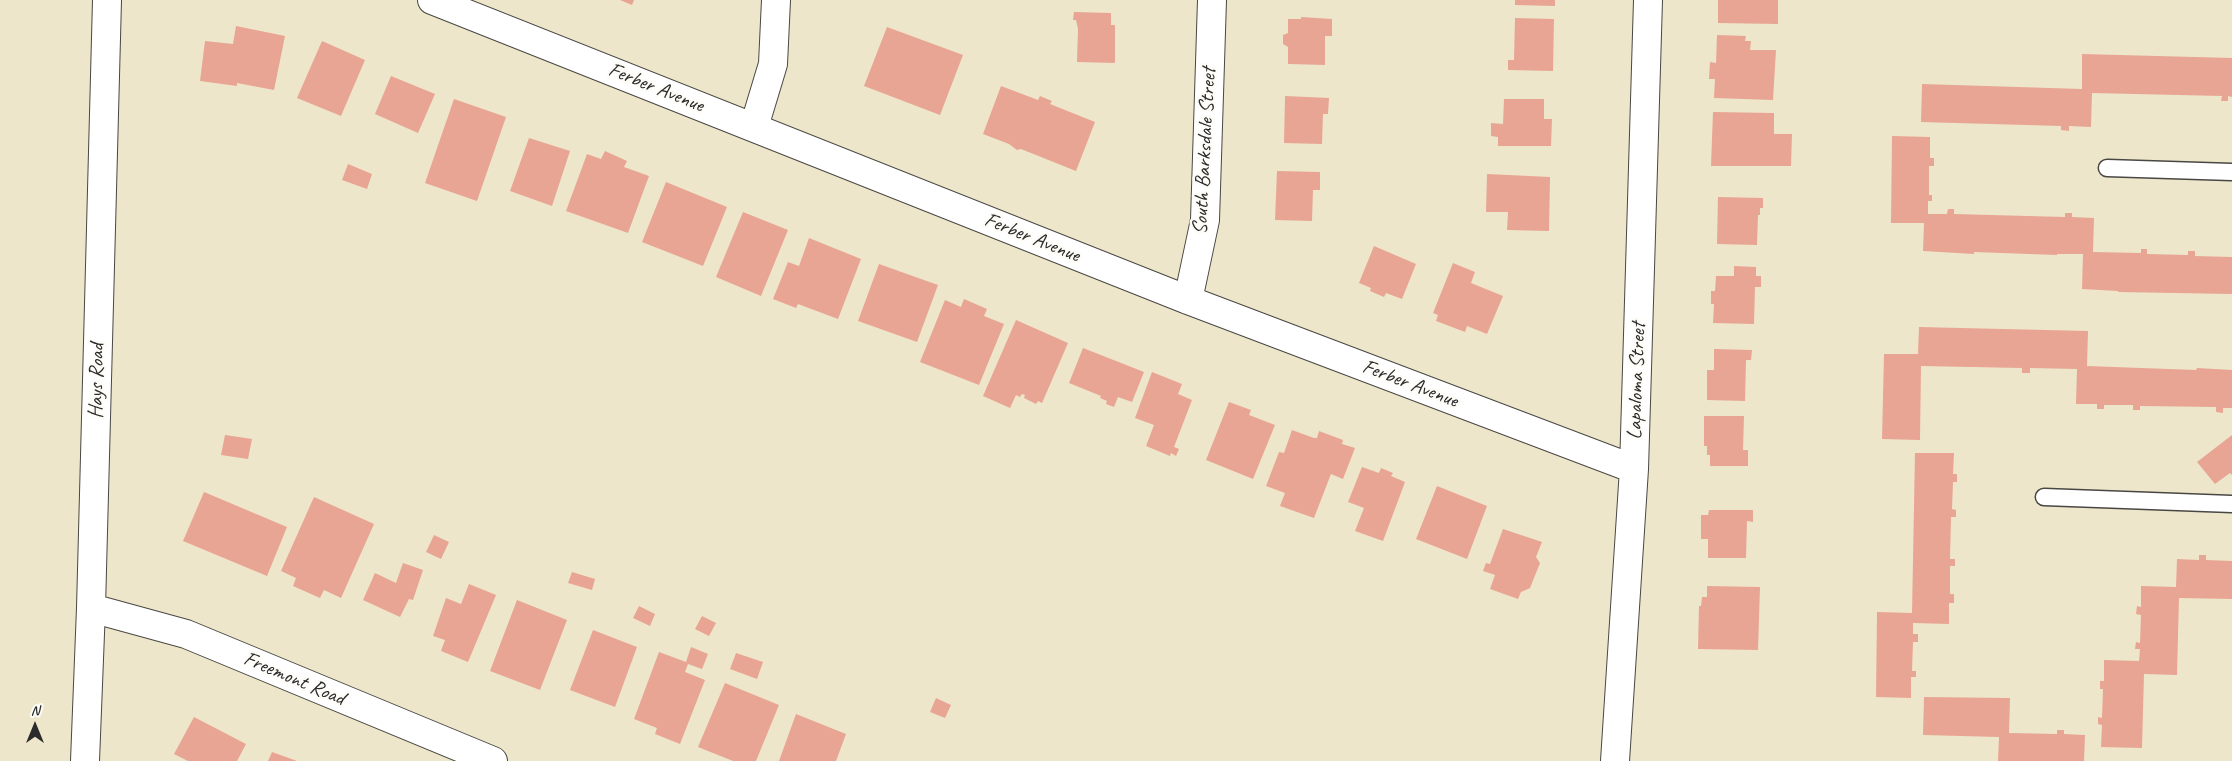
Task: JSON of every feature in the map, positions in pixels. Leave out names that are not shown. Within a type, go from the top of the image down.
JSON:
[{"type":"street","name":"Hays Road","points":[[85,761],[91,608],[107,0]]},
{"type":"street","name":"Ferber Avenue","points":[[432,0],[1188,300],[1634,469]]},
{"type":"street","points":[[754,127],[773,64],[776,0]]},
{"type":"street","name":"South Barksdale Street","points":[[1188,300],[1205,220],[1212,0]]},
{"type":"street","name":"Lapaloma Street","points":[[1615,761],[1634,469],[1648,0]]},
{"type":"street","name":"Freemont Road","points":[[91,608],[186,634],[492,761]]},
{"type":"lane","points":[[2107,168],[2232,172]]},
{"type":"lane","points":[[2044,497],[2232,504]]},
{"type":"building","points":[[620,0],[634,0],[632,5]]},
{"type":"building","points":[[1515,0],[1555,0],[1555,6],[1515,5]]},
{"type":"building","points":[[1718,0],[1778,0],[1778,24],[1718,23]]},
{"type":"building","points":[[1074,12],[1111,13],[1111,25],[1115,25],[1115,63],[1077,62],[1078,29],[1076,20],[1073,20]]},
{"type":"building","points":[[1301,17],[1332,19],[1332,36],[1325,36],[1325,65],[1288,64],[1288,47],[1283,44],[1283,35],[1288,33],[1288,19],[1301,19]]},
{"type":"building","points":[[1515,18],[1554,19],[1553,71],[1508,70],[1508,60],[1514,60]]},
{"type":"building","points":[[236,26],[285,36],[274,90],[237,83],[237,86],[200,81],[205,41],[233,44]]},
{"type":"building","points":[[887,27],[963,55],[940,115],[864,86]]},
{"type":"building","points":[[1717,35],[1746,36],[1745,41],[1751,41],[1750,50],[1776,50],[1773,100],[1714,98],[1715,79],[1709,79],[1710,62],[1716,63]]},
{"type":"building","points":[[322,41],[365,60],[341,116],[297,98]]},
{"type":"building","points":[[2082,54],[2232,58],[2232,97],[2228,96],[2228,101],[2221,101],[2222,96],[2092,93],[2091,127],[2069,126],[2069,131],[2061,130],[2061,126],[1921,122],[1922,84],[2082,89]]},
{"type":"building","points":[[391,76],[435,94],[418,133],[375,114]]},
{"type":"building","points":[[1001,86],[1038,100],[1040,96],[1052,101],[1050,104],[1095,122],[1076,171],[1021,149],[1017,150],[1009,144],[983,134]]},
{"type":"building","points":[[1285,96],[1329,98],[1328,114],[1323,114],[1322,144],[1284,143]]},
{"type":"building","points":[[454,99],[506,117],[477,201],[425,183]]},
{"type":"building","points":[[1504,99],[1544,99],[1544,119],[1552,119],[1551,146],[1498,146],[1498,137],[1491,136],[1491,123],[1503,124]]},
{"type":"building","points":[[1713,112],[1774,113],[1774,134],[1792,134],[1791,166],[1711,166]]},
{"type":"building","points":[[1892,136],[1930,137],[1930,158],[1934,158],[1934,166],[1929,166],[1929,195],[1932,195],[1932,201],[1928,201],[1928,214],[1947,214],[1948,209],[1954,209],[1954,214],[2065,217],[2065,213],[2072,213],[2072,217],[2094,218],[2093,252],[2141,253],[2141,249],[2147,249],[2147,254],[2188,255],[2188,251],[2195,251],[2195,256],[2232,257],[2232,294],[2118,292],[2082,289],[2083,254],[1974,252],[1974,254],[1923,251],[1924,223],[1891,223]]},
{"type":"building","points":[[529,138],[570,151],[552,206],[510,191]]},
{"type":"building","points":[[605,151],[627,161],[624,167],[649,176],[628,233],[566,211],[587,154],[601,159]]},
{"type":"building","points":[[348,164],[372,174],[367,189],[342,180]]},
{"type":"building","points":[[1277,171],[1320,172],[1320,190],[1313,190],[1312,221],[1275,220]]},
{"type":"building","points":[[1487,174],[1550,177],[1549,231],[1507,230],[1508,212],[1486,212]]},
{"type":"building","points":[[666,182],[727,207],[703,266],[642,242]]},
{"type":"building","points":[[1718,197],[1763,198],[1763,208],[1760,208],[1760,215],[1758,215],[1757,245],[1717,244]]},
{"type":"building","points":[[743,212],[788,230],[761,296],[716,277]]},
{"type":"building","points":[[809,238],[861,259],[838,319],[798,304],[796,308],[773,299],[788,262],[799,266]]},
{"type":"building","points":[[1374,246],[1416,264],[1402,299],[1386,293],[1384,297],[1370,291],[1371,288],[1359,283]]},
{"type":"building","points":[[1453,263],[1475,272],[1471,283],[1503,296],[1487,334],[1467,326],[1465,332],[1436,321],[1438,315],[1433,313]]},
{"type":"building","points":[[879,264],[938,285],[917,342],[858,321]]},
{"type":"building","points":[[1734,266],[1756,267],[1756,276],[1761,276],[1761,287],[1755,287],[1754,324],[1713,323],[1714,304],[1711,304],[1711,291],[1715,291],[1716,276],[1734,276]]},
{"type":"building","points":[[964,299],[987,309],[984,316],[1004,324],[979,385],[920,362],[945,300],[961,307]]},
{"type":"building","points":[[1016,320],[1068,343],[1042,403],[1038,401],[1036,404],[1024,398],[1025,395],[1022,394],[1020,397],[1016,395],[1010,408],[983,396]]},
{"type":"building","points":[[1919,327],[2088,331],[2087,366],[2232,370],[2232,408],[2223,408],[2223,413],[2216,412],[2216,407],[2140,406],[2140,410],[2133,410],[2133,405],[2104,405],[2104,409],[2097,409],[2097,404],[2076,404],[2077,369],[2030,368],[2030,373],[2022,373],[2022,368],[1921,366],[1920,440],[1882,439],[1884,354],[1918,354]]},
{"type":"building","points":[[1083,348],[1144,372],[1132,402],[1118,397],[1114,407],[1106,404],[1107,401],[1100,398],[1101,396],[1069,383]]},
{"type":"building","points":[[1714,349],[1752,350],[1751,360],[1746,360],[1745,401],[1707,400],[1707,370],[1714,370]]},
{"type":"building","points":[[1152,372],[1182,384],[1178,394],[1192,400],[1174,447],[1179,449],[1176,456],[1171,453],[1170,456],[1146,446],[1154,425],[1135,418]]},
{"type":"building","points":[[1229,402],[1251,410],[1249,415],[1275,425],[1253,479],[1206,460]]},
{"type":"building","points":[[1704,416],[1744,416],[1743,450],[1748,450],[1748,466],[1710,466],[1710,455],[1707,455],[1707,446],[1704,446]]},
{"type":"building","points":[[1292,430],[1314,438],[1317,438],[1319,431],[1343,440],[1342,444],[1355,448],[1343,479],[1331,474],[1314,518],[1280,506],[1285,493],[1266,486],[1279,452],[1284,453]]},
{"type":"building","points":[[225,435],[252,439],[248,459],[221,455]]},
{"type":"building","points":[[2232,435],[2232,475],[2230,473],[2215,484],[2197,462]]},
{"type":"building","points":[[1915,453],[1954,453],[1953,474],[1957,474],[1957,482],[1953,482],[1952,509],[1956,510],[1956,517],[1951,517],[1950,559],[1955,559],[1955,566],[1950,566],[1950,594],[1954,594],[1954,603],[1949,603],[1949,624],[1913,623],[1913,634],[1918,634],[1918,642],[1913,642],[1912,671],[1916,671],[1916,677],[1911,677],[1911,698],[1876,697],[1877,612],[1912,613]]},
{"type":"building","points":[[1362,467],[1379,473],[1381,468],[1393,473],[1391,476],[1405,482],[1383,541],[1355,531],[1364,508],[1348,502]]},
{"type":"building","points":[[1437,486],[1487,506],[1467,559],[1416,539]]},
{"type":"building","points":[[204,492],[287,527],[267,576],[183,541]]},
{"type":"building","points":[[314,497],[374,524],[341,598],[324,590],[320,598],[293,586],[296,578],[281,571]]},
{"type":"building","points":[[1709,510],[1753,510],[1753,522],[1747,521],[1746,558],[1708,558],[1708,539],[1701,539],[1701,515],[1708,515]]},
{"type":"building","points":[[1503,529],[1542,542],[1536,557],[1540,563],[1530,588],[1521,592],[1518,599],[1490,589],[1495,575],[1483,571],[1486,563],[1490,564]]},
{"type":"building","points":[[434,535],[449,542],[441,559],[426,552]]},
{"type":"building","points":[[2199,555],[2206,555],[2206,560],[2232,561],[2232,599],[2179,598],[2177,675],[2144,674],[2142,748],[2101,747],[2102,725],[2098,724],[2098,717],[2102,718],[2103,689],[2100,689],[2100,681],[2104,681],[2104,660],[2139,661],[2140,649],[2135,649],[2136,642],[2140,643],[2141,615],[2136,614],[2137,606],[2141,607],[2141,586],[2176,587],[2177,559],[2199,560]]},
{"type":"building","points":[[403,563],[423,570],[413,600],[409,599],[400,617],[363,600],[375,573],[396,583]]},
{"type":"building","points":[[572,572],[595,579],[592,590],[568,583]]},
{"type":"building","points":[[469,584],[496,595],[468,662],[441,651],[445,640],[433,636],[446,598],[461,604]]},
{"type":"building","points":[[1707,586],[1760,587],[1758,650],[1698,649],[1699,606],[1701,606],[1702,597],[1707,597]]},
{"type":"building","points":[[517,600],[567,620],[540,690],[490,671]]},
{"type":"building","points":[[639,606],[655,614],[650,626],[633,618]]},
{"type":"building","points":[[702,616],[716,623],[709,636],[695,629]]},
{"type":"building","points":[[593,630],[637,647],[615,707],[570,690]]},
{"type":"building","points":[[691,647],[708,654],[702,669],[688,664],[685,672],[705,680],[680,744],[655,734],[657,728],[634,719],[659,652],[686,662]]},
{"type":"building","points":[[736,653],[763,662],[757,679],[730,669]]},
{"type":"building","points":[[725,683],[779,705],[756,761],[733,761],[698,747]]},
{"type":"building","points":[[1924,697],[2010,698],[2009,733],[2057,734],[2057,730],[2064,730],[2064,734],[2085,735],[2084,761],[1998,761],[1999,737],[1923,735]]},
{"type":"building","points":[[936,698],[951,705],[945,718],[930,712]]},
{"type":"building","points":[[796,714],[846,734],[836,761],[779,761]]},
{"type":"building","points":[[194,717],[246,744],[237,761],[188,761],[174,754]]},
{"type":"building","points":[[272,752],[297,761],[268,761]]}]
